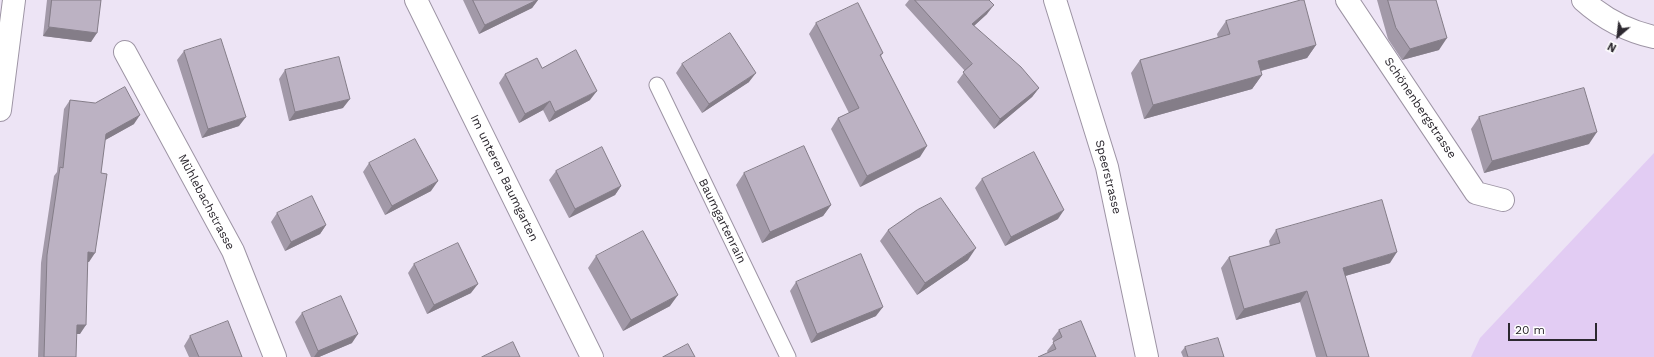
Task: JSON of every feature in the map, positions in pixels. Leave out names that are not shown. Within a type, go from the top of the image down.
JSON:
[{"type":"street","points":[[0,110],[14,0]]},
{"type":"street","name":"Im unteren Baumgarten","points":[[416,0],[592,357]]},
{"type":"street","name":"Speerstrasse","points":[[1055,0],[1107,166],[1147,357]]},
{"type":"street","name":"Schönenbergstrasse","points":[[1347,0],[1476,193],[1504,200]]},
{"type":"street","points":[[1583,0],[1593,9],[1627,30],[1654,37]]},
{"type":"street","name":"Mühlebachstrasse","points":[[125,52],[233,251],[275,357]]},
{"type":"lane","name":"Baumgartenrain","points":[[657,85],[788,357]]},
{"type":"shaded area","points":[[1654,153],[1654,357],[1471,357],[1480,338]]},
{"type":"building","points":[[52,0],[101,0],[97,33],[49,27]]},
{"type":"building","points":[[473,0],[537,0],[485,25]]},
{"type":"building","points":[[915,0],[989,0],[994,5],[972,24],[1021,67],[1039,88],[1000,119],[963,72],[972,64]]},
{"type":"building","points":[[1304,0],[1316,45],[1258,61],[1262,75],[1153,105],[1140,60],[1230,34],[1226,21]]},
{"type":"building","points":[[1388,0],[1436,0],[1447,38],[1410,49],[1396,28]]},
{"type":"building","points":[[858,3],[883,53],[880,55],[927,146],[867,176],[838,118],[859,108],[816,23]]},
{"type":"building","points":[[730,33],[756,73],[709,104],[682,64]]},
{"type":"building","points":[[221,39],[246,117],[208,129],[184,51]]},
{"type":"building","points":[[576,50],[597,91],[555,112],[550,101],[525,114],[505,74],[537,58],[542,68]]},
{"type":"building","points":[[339,57],[350,99],[295,112],[285,70]]},
{"type":"building","points":[[125,87],[140,115],[106,134],[101,173],[107,174],[95,253],[88,252],[86,325],[77,325],[76,357],[44,357],[47,255],[60,167],[63,168],[70,100],[95,103]]},
{"type":"building","points":[[1584,88],[1597,132],[1492,161],[1479,117]]},
{"type":"building","points":[[415,139],[438,181],[392,206],[369,163]]},
{"type":"building","points":[[804,146],[831,205],[770,232],[744,173]]},
{"type":"building","points":[[602,147],[621,186],[575,209],[556,171]]},
{"type":"building","points":[[1034,152],[1064,210],[1011,237],[982,179]]},
{"type":"building","points":[[312,196],[326,225],[291,242],[277,213]]},
{"type":"building","points":[[941,198],[976,248],[925,283],[888,230],[917,210]]},
{"type":"building","points":[[1382,200],[1397,252],[1343,268],[1369,357],[1327,357],[1307,291],[1244,309],[1229,257],[1280,243],[1276,230]]},
{"type":"building","points":[[643,231],[678,295],[631,320],[596,256]]},
{"type":"building","points":[[458,243],[478,284],[434,305],[414,264]]},
{"type":"building","points":[[861,254],[883,307],[817,334],[796,282]]},
{"type":"building","points":[[341,296],[358,334],[318,351],[302,313]]},
{"type":"building","points":[[228,321],[242,357],[199,357],[190,336]]},
{"type":"building","points":[[1081,321],[1096,357],[1038,357],[1056,349],[1053,342],[1062,337],[1059,330]]},
{"type":"building","points":[[1218,338],[1224,357],[1188,357],[1185,347]]},
{"type":"building","points":[[513,342],[520,357],[482,357]]},
{"type":"building","points":[[688,344],[695,357],[663,357]]}]
